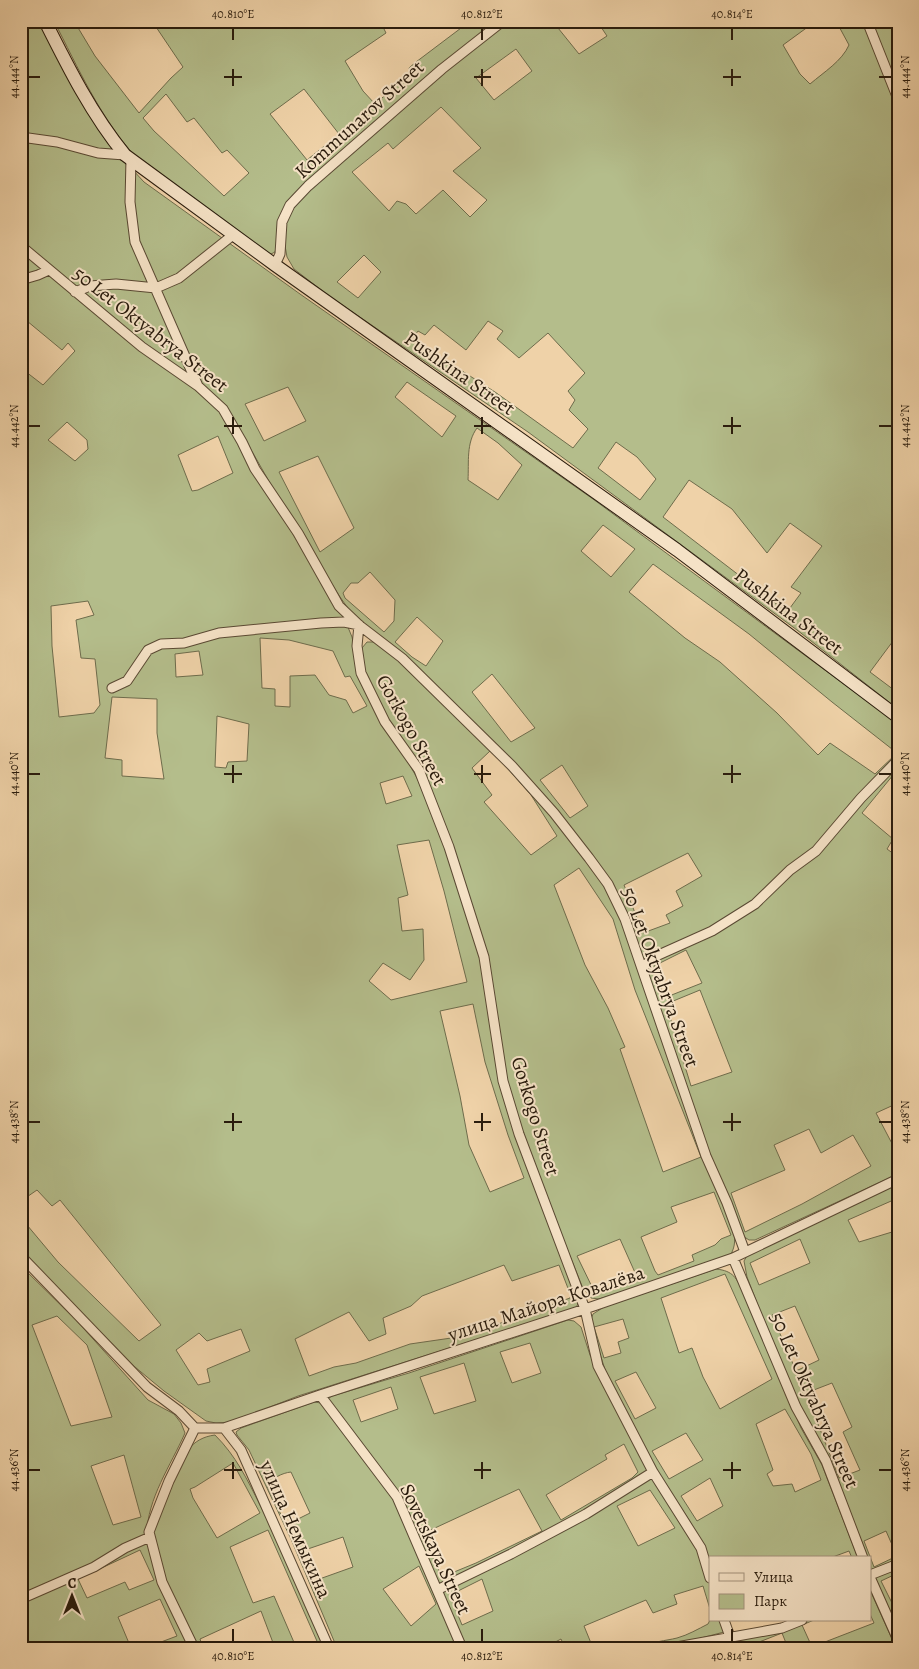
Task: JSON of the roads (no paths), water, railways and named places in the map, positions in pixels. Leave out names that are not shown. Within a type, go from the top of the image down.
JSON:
[{"type":"street","name":"Pushkina Street","points":[[45,21],[111,139],[128,157],[233,235],[677,550],[898,717]]},
{"type":"street","name":"Kommunarov Street","points":[[275,265],[280,254],[282,222],[290,206],[308,186],[442,69],[503,21]]},
{"type":"street","points":[[865,21],[869,26],[898,99]]},
{"type":"street","points":[[21,137],[57,142],[98,153],[128,157],[130,202],[135,242],[198,386]]},
{"type":"street","points":[[75,292],[90,286],[116,284],[156,288],[179,278],[233,235]]},
{"type":"street","name":"50 Let Oktyabrya Street","points":[[21,246],[142,347],[198,386],[223,408],[255,469],[298,533],[339,606],[359,625],[402,658],[512,766],[554,813],[608,884],[625,919],[706,1156],[727,1203],[745,1252]]},
{"type":"street","points":[[21,280],[38,276],[49,270]]},
{"type":"street","points":[[112,688],[127,681],[148,650],[161,644],[184,643],[219,633],[344,622],[359,625]]},
{"type":"street","name":"Gorkogo Street","points":[[359,625],[357,646],[361,673],[385,722],[418,770],[449,847],[484,957],[502,1081],[519,1134],[586,1309],[598,1366],[653,1472],[701,1548],[709,1575]]},
{"type":"street","points":[[642,968],[654,957],[712,931],[755,904],[790,870],[816,851],[898,760]]},
{"type":"street","name":"улица Майора Ковалёва","points":[[195,1428],[224,1428],[586,1309],[733,1258],[898,1179]]},
{"type":"street","points":[[21,1256],[146,1387],[180,1411],[195,1428],[169,1481],[149,1532],[162,1582],[194,1648]]},
{"type":"street","name":"50 Let Oktyabrya Street","points":[[733,1258],[796,1407],[826,1461],[862,1556]]},
{"type":"street","name":"Sovetskaya Street","points":[[320,1395],[397,1497],[462,1648]]},
{"type":"street","name":"улица Немыкина","points":[[224,1428],[241,1450],[329,1648]]},
{"type":"street","points":[[437,1590],[512,1554],[586,1514],[653,1472]]},
{"type":"street","points":[[21,1600],[94,1567],[125,1548],[150,1537]]},
{"type":"street","points":[[872,1579],[898,1564]]},
{"type":"street","points":[[872,1582],[898,1640]]},
{"type":"street","points":[[725,1622],[734,1648]]},
{"type":"street","points":[[671,1648],[729,1636],[749,1635],[782,1628],[797,1622]]}]
